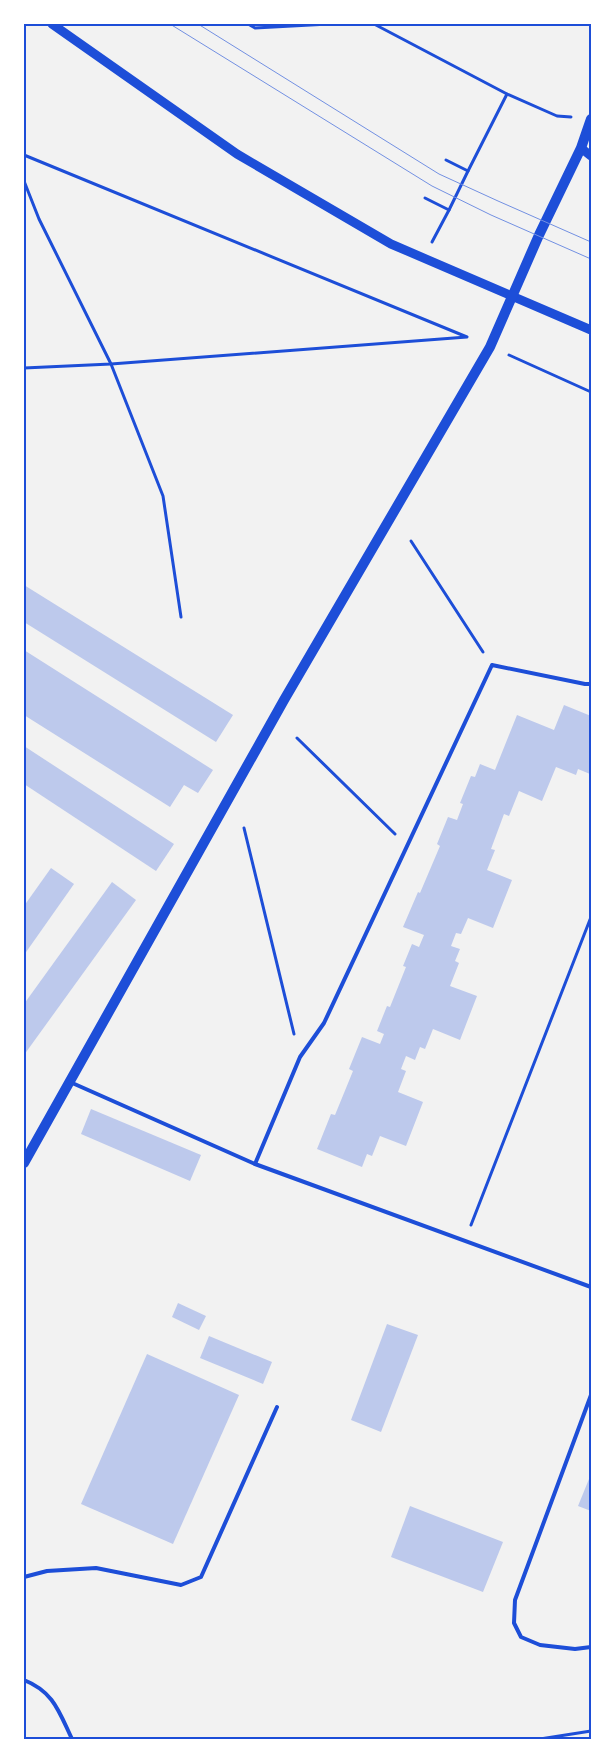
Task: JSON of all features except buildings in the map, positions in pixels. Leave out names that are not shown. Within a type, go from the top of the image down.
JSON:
[{"type":"main road","points":[[24,1163],[284,700],[490,347],[539,235],[581,148],[591,119]]},
{"type":"street","points":[[52,24],[237,154],[391,244],[591,330]]},
{"type":"street","points":[[581,148],[591,156]]},
{"type":"lane","points":[[255,1164],[300,1058],[324,1023],[492,665],[591,684]]},
{"type":"lane","points":[[70,1082],[255,1164],[591,1287]]},
{"type":"lane","points":[[591,1394],[515,1600],[514,1623],[522,1637],[540,1645],[575,1649],[591,1647]]},
{"type":"lane","points":[[24,1577],[47,1572],[96,1568],[181,1585],[201,1578],[277,1408]]},
{"type":"lane","points":[[24,1680],[42,1689],[57,1706],[72,1739]]},
{"type":"path","points":[[248,24],[256,28],[329,24]]},
{"type":"path","points":[[374,24],[508,94],[557,116],[591,119]]},
{"type":"path","points":[[425,198],[449,210],[508,94]]},
{"type":"path","points":[[24,155],[467,336],[112,364],[24,368]]},
{"type":"path","points":[[446,160],[468,171]]},
{"type":"path","points":[[24,181],[39,219],[112,364],[163,496],[181,617]]},
{"type":"path","points":[[490,347],[591,392]]},
{"type":"path","points":[[411,542],[492,665]]},
{"type":"path","points":[[297,738],[406,845]]},
{"type":"path","points":[[244,828],[300,1058]]},
{"type":"path","points":[[465,1242],[591,917]]},
{"type":"path","points":[[540,1739],[591,1731]]},
{"type":"tram line","points":[[170,24],[432,186],[491,215],[591,259]]},
{"type":"tram line","points":[[198,24],[439,174],[591,242]]}]
